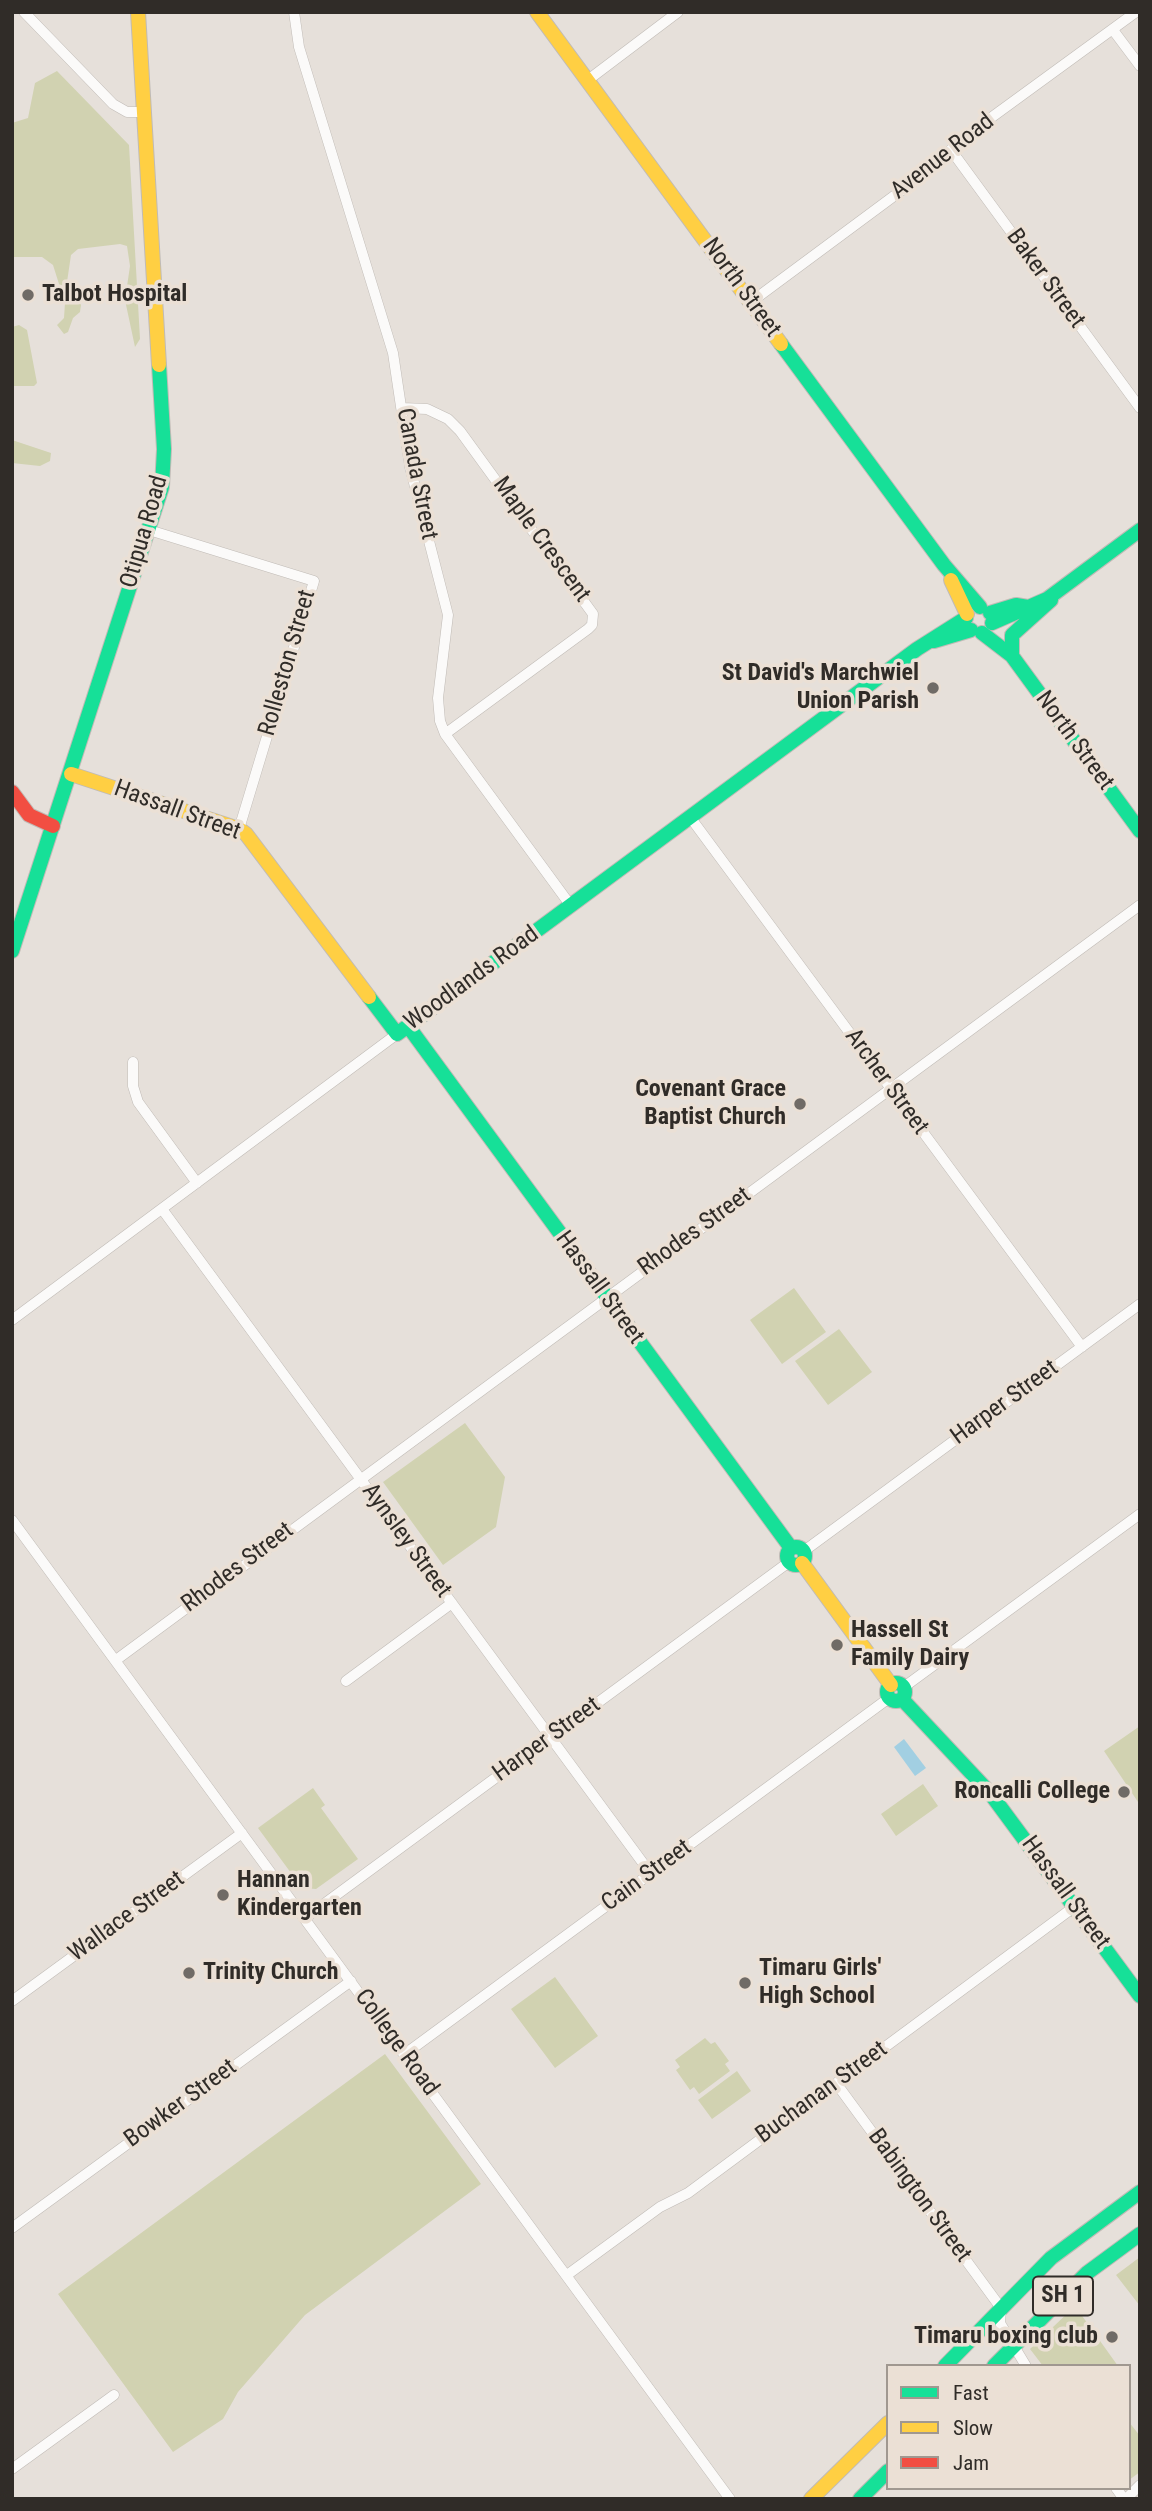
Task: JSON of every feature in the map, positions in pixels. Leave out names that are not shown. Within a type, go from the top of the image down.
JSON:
[{"type":"main road","name":"Otipua Road","points":[[12,951],[162,487],[164,462],[138,12]]},
{"type":"main road","name":"North Street","points":[[537,12],[944,565],[980,620],[1009,654],[1140,831]]},
{"type":"main road","points":[[1009,654],[1013,635],[1041,612],[1059,591],[1140,530]]},
{"type":"main road","name":"Woodlands Road","points":[[402,1030],[932,640],[1016,605],[1028,607],[1059,591]]},
{"type":"main road","name":"Hassall Street","points":[[71,774],[239,829],[258,848],[402,1030],[606,1297],[896,1692],[990,1793],[1140,1996]]},
{"type":"main road","points":[[12,792],[29,815],[53,826]]},
{"type":"main road","name":"SH 1","points":[[947,2364],[1060,2251],[1140,2192]]},
{"type":"main road","name":"SH 1","points":[[996,2364],[1087,2273],[1140,2234]]},
{"type":"main road","points":[[811,2499],[886,2425]]},
{"type":"main road","points":[[860,2499],[886,2473]]},
{"type":"street","points":[[24,12],[113,104],[127,112],[144,111]]},
{"type":"street","name":"Canada Street","points":[[294,12],[299,47],[393,353],[413,481],[449,622],[438,698],[444,734],[571,906]]},
{"type":"street","points":[[588,80],[678,12]]},
{"type":"street","name":"Avenue Road","points":[[751,302],[1136,12]]},
{"type":"street","points":[[1113,30],[1140,66]]},
{"type":"street","name":"Baker Street","points":[[951,150],[1140,408]]},
{"type":"street","name":"Maple Crescent","points":[[402,408],[417,407],[437,413],[460,431],[593,614],[592,625],[588,629],[444,734]]},
{"type":"street","name":"Rolleston Street","points":[[149,530],[314,581],[239,829]]},
{"type":"street","name":"Archer Street","points":[[690,817],[1082,1347]]},
{"type":"street","name":"Rhodes Street","points":[[116,1660],[359,1478],[1140,905]]},
{"type":"street","name":"Woodlands Road","points":[[12,1320],[402,1030]]},
{"type":"street","points":[[133,1062],[133,1086],[138,1102],[197,1183]]},
{"type":"street","name":"Aynsley Street","points":[[162,1209],[651,1874]]},
{"type":"street","name":"Harper Street","points":[[305,1919],[1140,1304]]},
{"type":"street","name":"Cain Street","points":[[405,2054],[1140,1514]]},
{"type":"street","name":"College Road","points":[[12,1520],[730,2499]]},
{"type":"street","points":[[346,1681],[452,1603]]},
{"type":"street","name":"Wallace Street","points":[[12,2001],[242,1833]]},
{"type":"street","name":"Buchanan Street","points":[[567,2275],[660,2207],[688,2193],[1074,1907]]},
{"type":"street","name":"Bowker Street","points":[[12,2228],[351,1981]]},
{"type":"street","name":"Babington Street","points":[[836,2083],[1001,2308]]},
{"type":"street","points":[[1001,2308],[1000,2323],[1025,2364]]},
{"type":"street","points":[[12,2469],[114,2395]]},
{"type":"street","points":[[1125,2499],[1140,2485]]},
{"type":"green space","points":[[57,71],[129,145],[140,339],[135,347],[125,300],[130,266],[127,246],[120,244],[78,249],[71,255],[67,282],[81,305],[80,312],[73,318],[68,332],[64,334],[57,325],[64,318],[65,303],[53,265],[42,257],[12,257],[12,123],[28,118],[35,83]]},
{"type":"green space","points":[[19,325],[27,330],[37,383],[34,386],[12,386],[12,327]]},
{"type":"green space","points":[[12,440],[51,453],[50,461],[40,466],[12,463]]},
{"type":"green space","points":[[794,1288],[826,1332],[782,1364],[750,1320]]},
{"type":"green space","points":[[839,1329],[872,1372],[828,1405],[795,1361]]},
{"type":"green space","points":[[465,1423],[505,1477],[496,1527],[443,1565],[383,1482]]},
{"type":"green space","points":[[1140,1726],[1140,1805],[1104,1751]]},
{"type":"green space","points":[[923,1784],[938,1806],[896,1836],[881,1814]]},
{"type":"green space","points":[[313,1788],[325,1805],[321,1808],[358,1859],[316,1889],[302,1888],[258,1828]]},
{"type":"green space","points":[[555,1977],[598,2036],[555,2068],[511,2009]]},
{"type":"green space","points":[[705,2038],[711,2044],[715,2042],[729,2061],[725,2064],[730,2071],[699,2094],[694,2087],[690,2090],[676,2070],[680,2067],[675,2060]]},
{"type":"green space","points":[[385,2054],[481,2184],[305,2315],[238,2392],[223,2419],[173,2452],[58,2294]]},
{"type":"green space","points":[[737,2071],[751,2091],[712,2119],[698,2100]]},
{"type":"green space","points":[[1140,2257],[1140,2306],[1116,2275]]},
{"type":"green space","points":[[1075,2306],[1117,2364],[1041,2364],[1030,2349]]},
{"type":"green space","points":[[1131,2425],[1140,2436],[1140,2472],[1131,2479]]},
{"type":"water","points":[[904,1739],[926,1768],[915,1776],[894,1747]]},
{"type":"traffic: fast","points":[[781,344],[944,565],[980,607]]},
{"type":"traffic: fast","points":[[12,951],[162,487],[164,449],[159,365]]},
{"type":"traffic: fast","points":[[992,623],[1047,599],[1140,530]]},
{"type":"traffic: fast","points":[[1012,656],[1012,635],[1051,600]]},
{"type":"traffic: fast","points":[[990,613],[1016,605],[1028,607]]},
{"type":"traffic: fast","points":[[369,997],[397,1034],[917,649],[966,618]]},
{"type":"traffic: fast","points":[[934,641],[971,630]]},
{"type":"traffic: fast","points":[[982,633],[1012,656],[1140,831]]},
{"type":"traffic: fast","points":[[408,1026],[791,1548]]},
{"type":"traffic: fast","points":[[796,1547],[802,1550],[805,1556],[802,1562],[796,1565],[790,1562],[787,1556],[790,1550],[796,1547]]},
{"type":"traffic: fast","points":[[896,1683],[902,1686],[905,1692],[902,1698],[896,1701],[890,1698],[887,1692],[890,1686],[896,1683]]},
{"type":"traffic: fast","points":[[902,1699],[990,1793],[1140,1996]]},
{"type":"traffic: fast","points":[[947,2364],[1051,2258],[1140,2192]]},
{"type":"traffic: fast","points":[[996,2364],[1087,2273],[1140,2234]]},
{"type":"traffic: fast","points":[[860,2499],[886,2473]]},
{"type":"traffic: slow","points":[[138,12],[159,365]]},
{"type":"traffic: slow","points":[[537,12],[781,344]]},
{"type":"traffic: slow","points":[[951,580],[967,614]]},
{"type":"traffic: slow","points":[[71,774],[239,829],[246,834],[369,997]]},
{"type":"traffic: slow","points":[[802,1563],[891,1685]]},
{"type":"traffic: slow","points":[[811,2499],[886,2425]]},
{"type":"traffic: jam","points":[[12,792],[29,815],[53,826]]},
{"type":"place","name":"Talbot Hospital","points":[[28,295]]},
{"type":"place","name":"St David's Marchwiel Union Parish","points":[[933,688]]},
{"type":"place","name":"Covenant Grace Baptist Church","points":[[800,1104]]},
{"type":"place","name":"Hassell St Family Dairy","points":[[837,1645]]},
{"type":"place","name":"Roncalli College","points":[[1124,1792]]},
{"type":"place","name":"Hannan Kindergarten","points":[[223,1895]]},
{"type":"place","name":"Trinity Church","points":[[189,1973]]},
{"type":"place","name":"Timaru Girls' High School","points":[[745,1983]]},
{"type":"place","name":"Timaru boxing club","points":[[1112,2337]]}]
